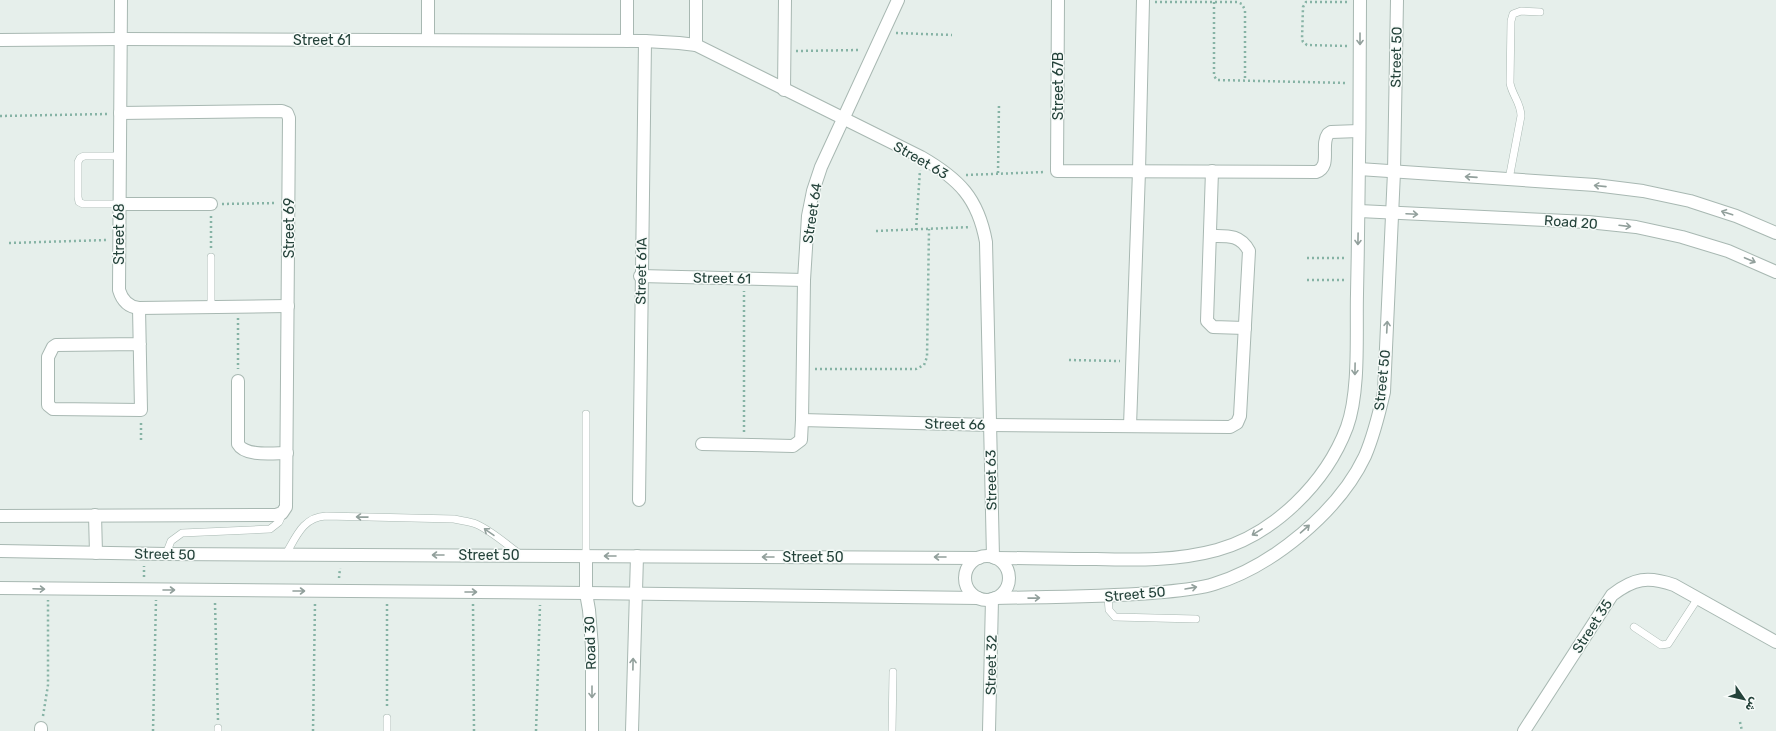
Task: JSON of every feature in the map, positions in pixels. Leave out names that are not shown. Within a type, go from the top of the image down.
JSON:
[{"type":"street","name":"Street 68","points":[[121,0],[119,290],[124,302],[130,306],[139,308]]},
{"type":"street","points":[[428,0],[428,40]]},
{"type":"street","points":[[627,0],[627,41]]},
{"type":"street","points":[[696,0],[696,45]]},
{"type":"street","points":[[784,90],[785,0]]},
{"type":"street","name":"Street 64","points":[[802,420],[804,280],[808,216],[813,191],[821,167],[898,0]]},
{"type":"street","name":"Street 67B","points":[[1057,171],[1058,0]]},
{"type":"street","name":"Street 50","points":[[993,599],[1108,597],[1180,590],[1214,584],[1246,571],[1275,553],[1326,511],[1347,485],[1365,456],[1374,431],[1384,392],[1394,172],[1397,0]]},
{"type":"street","points":[[1130,426],[1143,1]]},
{"type":"street","name":"Street 50","points":[[994,557],[1144,560],[1179,558],[1218,550],[1254,535],[1286,513],[1313,484],[1332,457],[1347,427],[1355,394],[1359,211],[1360,1]]},
{"type":"street","name":"Street 61","points":[[0,40],[645,41]]},
{"type":"street","name":"Street 63","points":[[645,41],[696,45],[921,157],[950,176],[964,190],[975,207],[983,226],[986,242],[994,557]]},
{"type":"street","name":"Street 61A","points":[[639,500],[640,276],[645,41]]},
{"type":"street","name":"Street 69","points":[[120,113],[284,112],[290,118],[287,453],[285,510]]},
{"type":"street","points":[[1057,171],[1316,172],[1324,167],[1326,138],[1328,134],[1331,132],[1359,131]]},
{"type":"street","points":[[1359,169],[1595,185],[1643,191],[1690,201],[1736,216],[1776,233]]},
{"type":"street","points":[[1210,236],[1234,236],[1240,239],[1249,251],[1245,328],[1213,326],[1207,321],[1212,171]]},
{"type":"street","points":[[120,204],[211,204]]},
{"type":"street","name":"Road 20","points":[[1359,211],[1588,222],[1636,228],[1682,237],[1728,251],[1776,272]]},
{"type":"street","name":"Street 61","points":[[640,276],[804,280]]},
{"type":"street","points":[[140,344],[56,345],[53,347],[48,357],[48,405],[53,409],[141,410],[140,344],[139,308],[288,306]]},
{"type":"street","name":"Street 66","points":[[802,420],[1230,427],[1237,423],[1240,416],[1245,328]]},
{"type":"street","points":[[238,381],[238,444],[240,447],[248,453],[287,453]]},
{"type":"street","points":[[702,444],[796,445],[802,437],[802,420]]},
{"type":"street","points":[[0,516],[276,515],[285,510]]},
{"type":"street","points":[[94,515],[96,553]]},
{"type":"street","name":"Street 50","points":[[0,551],[144,554],[979,558]]},
{"type":"street","name":"Road 30","points":[[586,556],[586,593],[591,634],[592,731]]},
{"type":"street","points":[[632,731],[637,556]]},
{"type":"street","points":[[0,588],[637,593],[993,599],[1005,590],[1008,578],[1005,566],[994,557],[979,558],[968,566],[965,578],[968,590],[978,598]]},
{"type":"street","name":"Street 35","points":[[1524,731],[1612,595],[1626,585],[1642,579],[1658,580],[1674,585],[1776,642]]},
{"type":"street","name":"Street 32","points":[[989,731],[993,599]]},
{"type":"lane","points":[[1509,180],[1521,116],[1521,107],[1511,92],[1510,83],[1511,21],[1513,14],[1521,11],[1540,12]]},
{"type":"lane","points":[[120,156],[84,156],[80,158],[78,162],[78,197],[79,202],[83,204],[120,204]]},
{"type":"lane","points":[[211,257],[211,307]]},
{"type":"lane","points":[[586,414],[586,556]]},
{"type":"lane","points":[[166,554],[171,541],[182,533],[270,528],[279,522],[285,510]]},
{"type":"lane","points":[[286,554],[305,524],[311,519],[326,516],[465,521],[476,524],[486,530],[521,556]]},
{"type":"lane","points":[[1108,597],[1109,610],[1115,617],[1196,619]]},
{"type":"lane","points":[[1634,627],[1661,645],[1666,645],[1670,642],[1698,598]]},
{"type":"lane","points":[[892,731],[893,672]]},
{"type":"lane","points":[[387,718],[387,731]]},
{"type":"path","points":[[1143,1],[1237,2],[1242,4],[1244,8],[1245,81]]},
{"type":"path","points":[[1360,1],[1306,2],[1303,7],[1302,39],[1307,45],[1360,46]]},
{"type":"path","points":[[1214,2],[1215,78],[1219,81],[1360,84]]},
{"type":"path","points":[[884,32],[952,35]]},
{"type":"path","points":[[784,50],[875,50]]},
{"type":"path","points":[[998,173],[999,103]]},
{"type":"path","points":[[0,116],[120,113]]},
{"type":"path","points":[[916,230],[921,157]]},
{"type":"path","points":[[950,176],[1057,171]]},
{"type":"path","points":[[211,257],[211,204],[289,203]]},
{"type":"path","points":[[876,232],[983,226]]},
{"type":"path","points":[[803,368],[916,369],[924,365],[927,357],[929,229]]},
{"type":"path","points":[[9,243],[119,240]]},
{"type":"path","points":[[1307,258],[1358,258]]},
{"type":"path","points":[[744,278],[744,445]]},
{"type":"path","points":[[1307,280],[1357,280]]},
{"type":"path","points":[[238,307],[238,381]]},
{"type":"path","points":[[1069,360],[1133,361]]},
{"type":"path","points":[[141,410],[141,440]]},
{"type":"path","points":[[143,590],[144,554]]},
{"type":"path","points":[[339,591],[340,555]]},
{"type":"path","points":[[41,729],[46,707],[48,685],[48,589]]},
{"type":"path","points":[[153,731],[157,590]]},
{"type":"path","points":[[215,590],[218,730]]},
{"type":"path","points":[[313,731],[315,591]]},
{"type":"path","points":[[386,591],[387,718]]},
{"type":"path","points":[[473,592],[474,731]]},
{"type":"path","points":[[536,731],[540,592]]},
{"type":"path","points":[[1740,722],[1742,731]]}]
